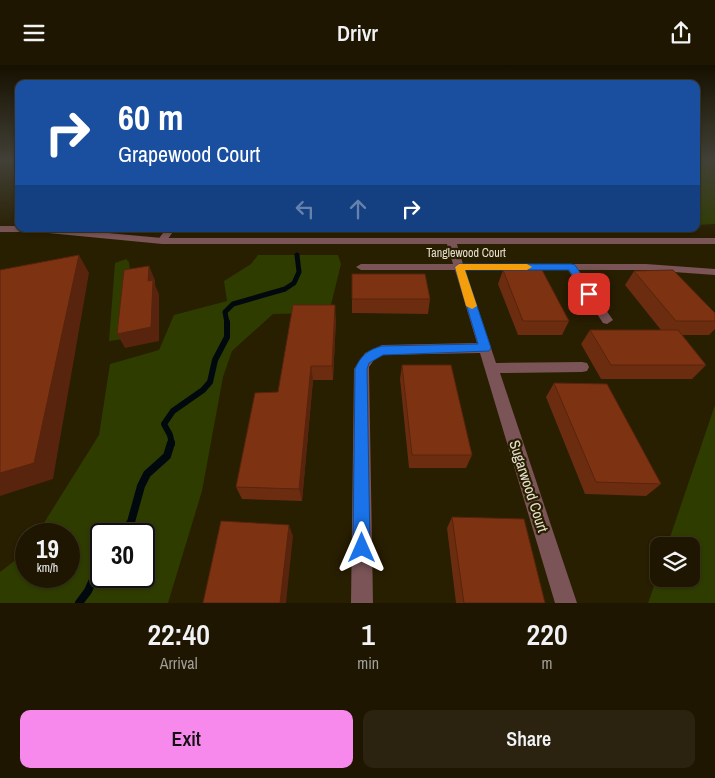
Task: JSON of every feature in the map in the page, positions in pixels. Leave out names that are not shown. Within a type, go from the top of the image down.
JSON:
[{"type":"street","points":[[0,229],[15,229]]},
{"type":"street","points":[[69,232],[162,241],[715,241]]},
{"type":"street","points":[[162,241],[168,232]]},
{"type":"street","name":"Sugarwood Court","points":[[451,241],[566,603]]},
{"type":"street","name":"Tanglewood Court","points":[[361,267],[646,267],[715,272]]},
{"type":"street","points":[[571,267],[607,320]]},
{"type":"street","points":[[362,603],[361,369],[364,360],[382,350],[485,348]]},
{"type":"street","points":[[491,368],[582,367]]},
{"type":"green space","points":[[700,186],[715,186],[715,224],[700,225]]},
{"type":"green space","points":[[258,255],[338,255],[341,264],[329,313],[273,314],[232,351],[223,377],[202,491],[168,603],[0,603],[0,572],[15,560],[15,588],[80,588],[80,523],[44,523],[99,435],[110,364],[159,350],[174,315],[227,301],[224,281],[251,264]]},
{"type":"green space","points":[[126,259],[129,262],[130,271],[124,339],[109,341],[115,263]]},
{"type":"green space","points":[[715,405],[715,603],[648,603],[654,587],[700,587],[700,537],[670,537]]},
{"type":"building","points":[[79,255],[34,463],[0,473],[0,270]]},
{"type":"building","points":[[149,266],[148,281],[153,280],[151,327],[117,334],[124,270]]},
{"type":"building","points":[[503,270],[542,270],[569,321],[523,321]]},
{"type":"building","points":[[673,270],[715,313],[715,321],[676,321],[634,271]]},
{"type":"building","points":[[352,274],[425,274],[430,299],[352,299]]},
{"type":"building","points":[[293,305],[335,305],[332,366],[311,366],[299,489],[236,487],[255,393],[278,392]]},
{"type":"building","points":[[590,330],[678,330],[706,365],[611,365]]},
{"type":"building","points":[[402,365],[451,365],[472,455],[412,455]]},
{"type":"building","points":[[554,383],[607,384],[661,484],[596,482]]},
{"type":"building","points":[[452,517],[524,519],[545,603],[464,603]]},
{"type":"building","points":[[221,521],[289,525],[280,603],[203,603]]},
{"type":"waterway","points":[[227,323],[225,312],[233,304],[285,289],[294,283],[299,272],[297,255]]},
{"type":"waterway","points":[[172,444],[164,424],[173,411],[203,390],[210,382],[215,360],[227,337],[227,323]]},
{"type":"waterway","points":[[130,523],[141,486],[147,474],[167,456],[171,443]]},
{"type":"waterway","points":[[79,603],[90,587]]},
{"type":"slow traffic","points":[[472,306],[459,267],[527,267]]},
{"type":"route","points":[[362,548],[361,369],[364,360],[382,350],[485,348],[459,267],[571,267],[589,294]]}]
